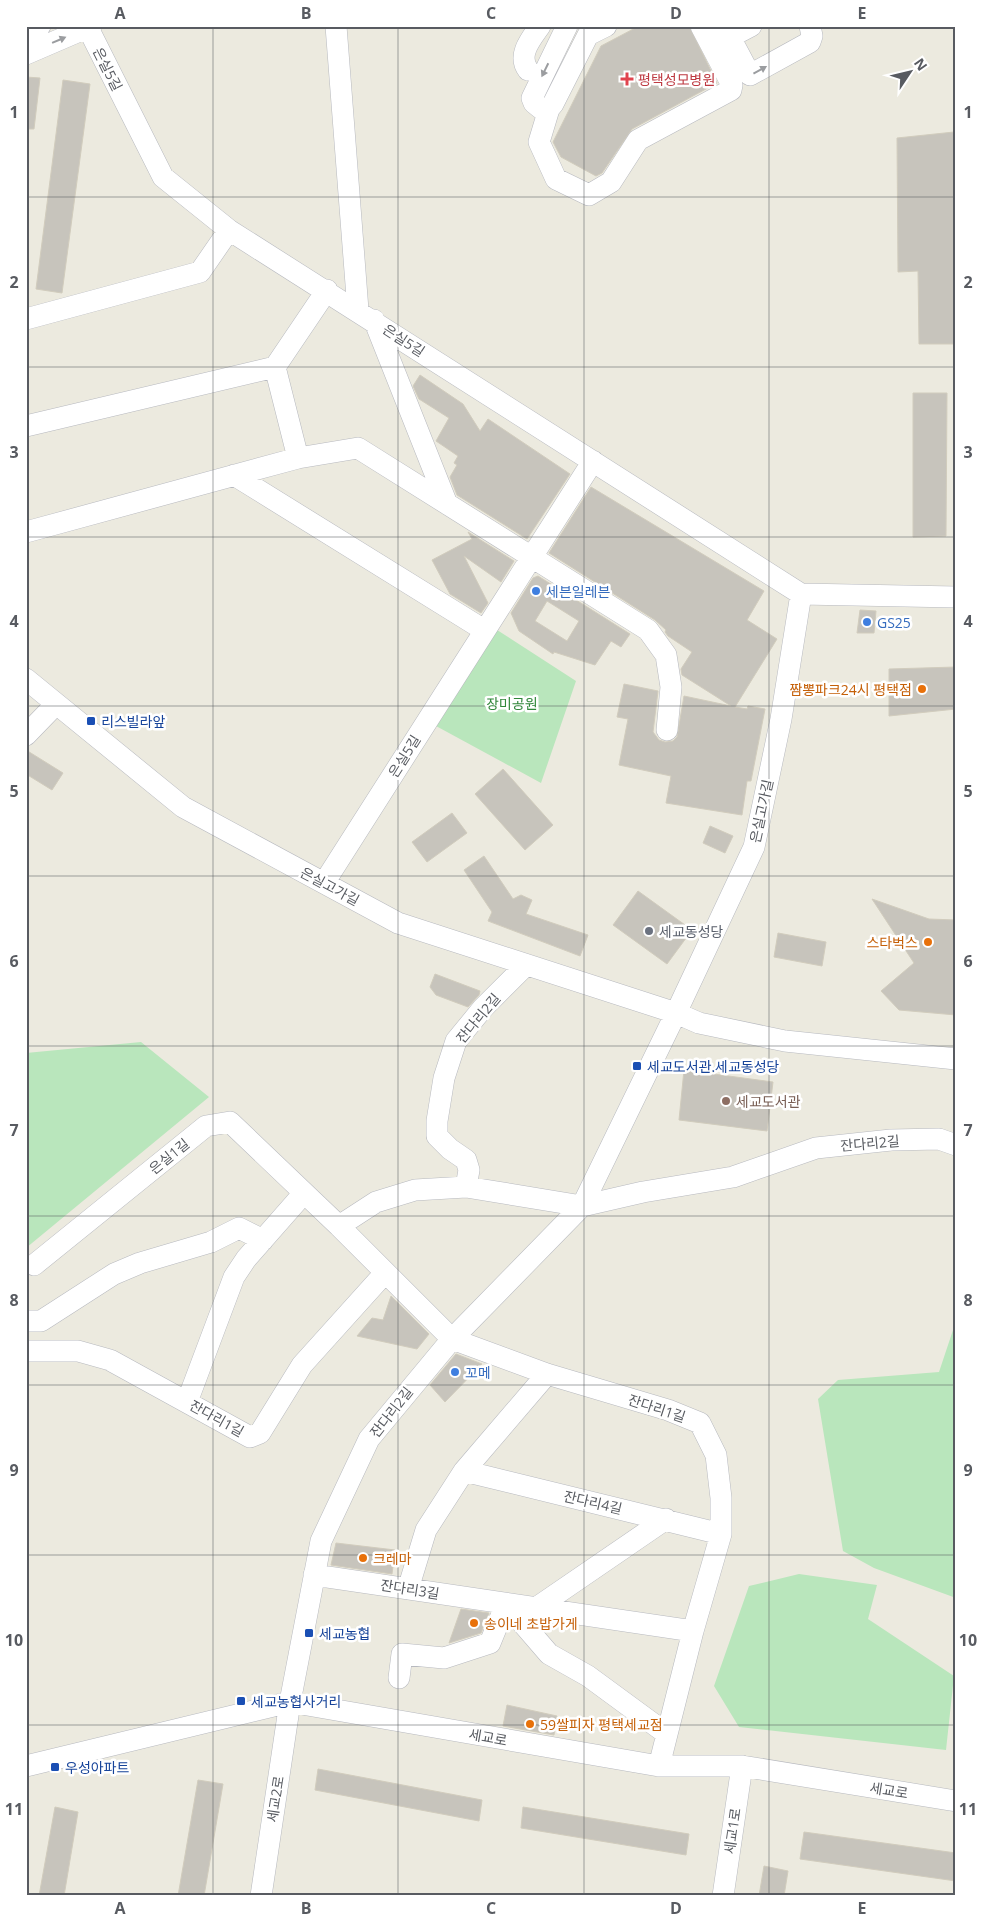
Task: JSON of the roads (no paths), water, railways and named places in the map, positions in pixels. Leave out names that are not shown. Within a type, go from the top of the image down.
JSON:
[{"type":"street","points":[[26,32],[40,26]]},
{"type":"street","points":[[336,26],[366,315],[447,504]]},
{"type":"street","points":[[528,70],[524,65],[524,52],[540,26]]},
{"type":"street","points":[[549,109],[544,111],[534,103],[532,98],[567,26]]},
{"type":"street","points":[[593,29],[549,109],[539,142],[556,179],[589,195],[611,182],[638,140],[731,90],[732,85],[701,26]]},
{"type":"street","points":[[750,26],[727,32],[750,75],[810,42],[812,36],[810,26]]},
{"type":"street","points":[[26,54],[88,27]]},
{"type":"street","name":"은실5길","points":[[88,27],[163,177],[229,230],[327,290],[593,461],[324,883]]},
{"type":"street","points":[[26,319],[200,272],[229,230]]},
{"type":"street","points":[[26,426],[275,367],[327,290]]},
{"type":"street","points":[[275,367],[298,458]]},
{"type":"street","points":[[26,532],[298,458],[358,448],[648,630],[666,655],[671,687],[667,730]]},
{"type":"street","points":[[593,461],[801,594],[956,597]]},
{"type":"street","points":[[234,475],[484,630]]},
{"type":"street","name":"은실고가길","points":[[676,1013],[754,847],[781,719],[801,594]]},
{"type":"street","name":"은실고가길","points":[[26,679],[183,808],[398,923],[676,1013],[699,1023],[785,1041],[891,1054],[956,1059]]},
{"type":"street","points":[[26,735],[56,704]]},
{"type":"street","name":"잔다리2길","points":[[526,965],[483,1008],[456,1041],[444,1078],[436,1121],[437,1136],[450,1149],[466,1160],[469,1170],[466,1187],[582,1206],[644,1192],[733,1176],[816,1148],[901,1139],[939,1138],[956,1145]]},
{"type":"street","name":"잔다리2길","points":[[290,1702],[321,1541],[369,1439],[452,1339],[466,1327],[582,1206],[676,1013]]},
{"type":"street","name":"은실1길","points":[[34,1265],[206,1126],[230,1122],[339,1226]]},
{"type":"street","points":[[339,1226],[376,1202],[415,1190],[466,1187]]},
{"type":"street","points":[[26,1351],[78,1351],[110,1360],[184,1400],[234,1277],[246,1258],[304,1193]]},
{"type":"street","name":"잔다리1길","points":[[339,1226],[384,1274],[452,1339],[547,1374],[668,1410],[700,1423],[716,1455],[721,1498],[721,1534],[693,1631],[659,1766]]},
{"type":"street","points":[[26,1321],[41,1321],[114,1274],[140,1263],[210,1242],[239,1228],[263,1240]]},
{"type":"street","name":"잔다리1길","points":[[184,1400],[250,1437],[260,1433],[302,1365],[384,1274]]},
{"type":"street","points":[[408,1589],[426,1530],[464,1471],[547,1374]]},
{"type":"street","name":"잔다리4길","points":[[464,1471],[721,1534]]},
{"type":"street","points":[[536,1608],[666,1519]]},
{"type":"street","name":"잔다리3길","points":[[314,1575],[693,1631]]},
{"type":"street","points":[[399,1678],[402,1654],[444,1658],[490,1643],[506,1604],[549,1654],[588,1676],[667,1734]]},
{"type":"street","name":"세교로","points":[[26,1766],[290,1702],[659,1766],[747,1774],[956,1801]]},
{"type":"street","name":"세교2로","points":[[261,1896],[290,1702]]},
{"type":"street","points":[[747,1774],[956,1812]]},
{"type":"street","name":"세교1로","points":[[723,1896],[747,1774]]},
{"type":"street","name":"세교1로","points":[[736,1896],[747,1774]]},
{"type":"place","name":"평택성모병원","points":[[627,79]]},
{"type":"place","name":"세븐일레븐","points":[[536,591]]},
{"type":"place","name":"GS25","points":[[867,622]]},
{"type":"place","name":"짬뽕파크24시 평택점","points":[[922,689]]},
{"type":"place","name":"리스빌라앞","points":[[91,721]]},
{"type":"place","name":"세교동성당","points":[[649,931]]},
{"type":"place","name":"스타벅스","points":[[928,942]]},
{"type":"place","name":"세교도서관.세교동성당","points":[[637,1066]]},
{"type":"place","name":"세교도서관","points":[[726,1101]]},
{"type":"place","name":"꼬메","points":[[455,1372]]},
{"type":"place","name":"크레마","points":[[363,1558]]},
{"type":"place","name":"송이네 초밥가게","points":[[474,1623]]},
{"type":"place","name":"세교농협","points":[[309,1633]]},
{"type":"place","name":"세교농협사거리","points":[[241,1701]]},
{"type":"place","name":"59쌀피자 평택세교점","points":[[530,1724]]},
{"type":"place","name":"우성아파트","points":[[55,1767]]},
{"type":"park label","name":"장미공원","points":[[512,703]]}]
